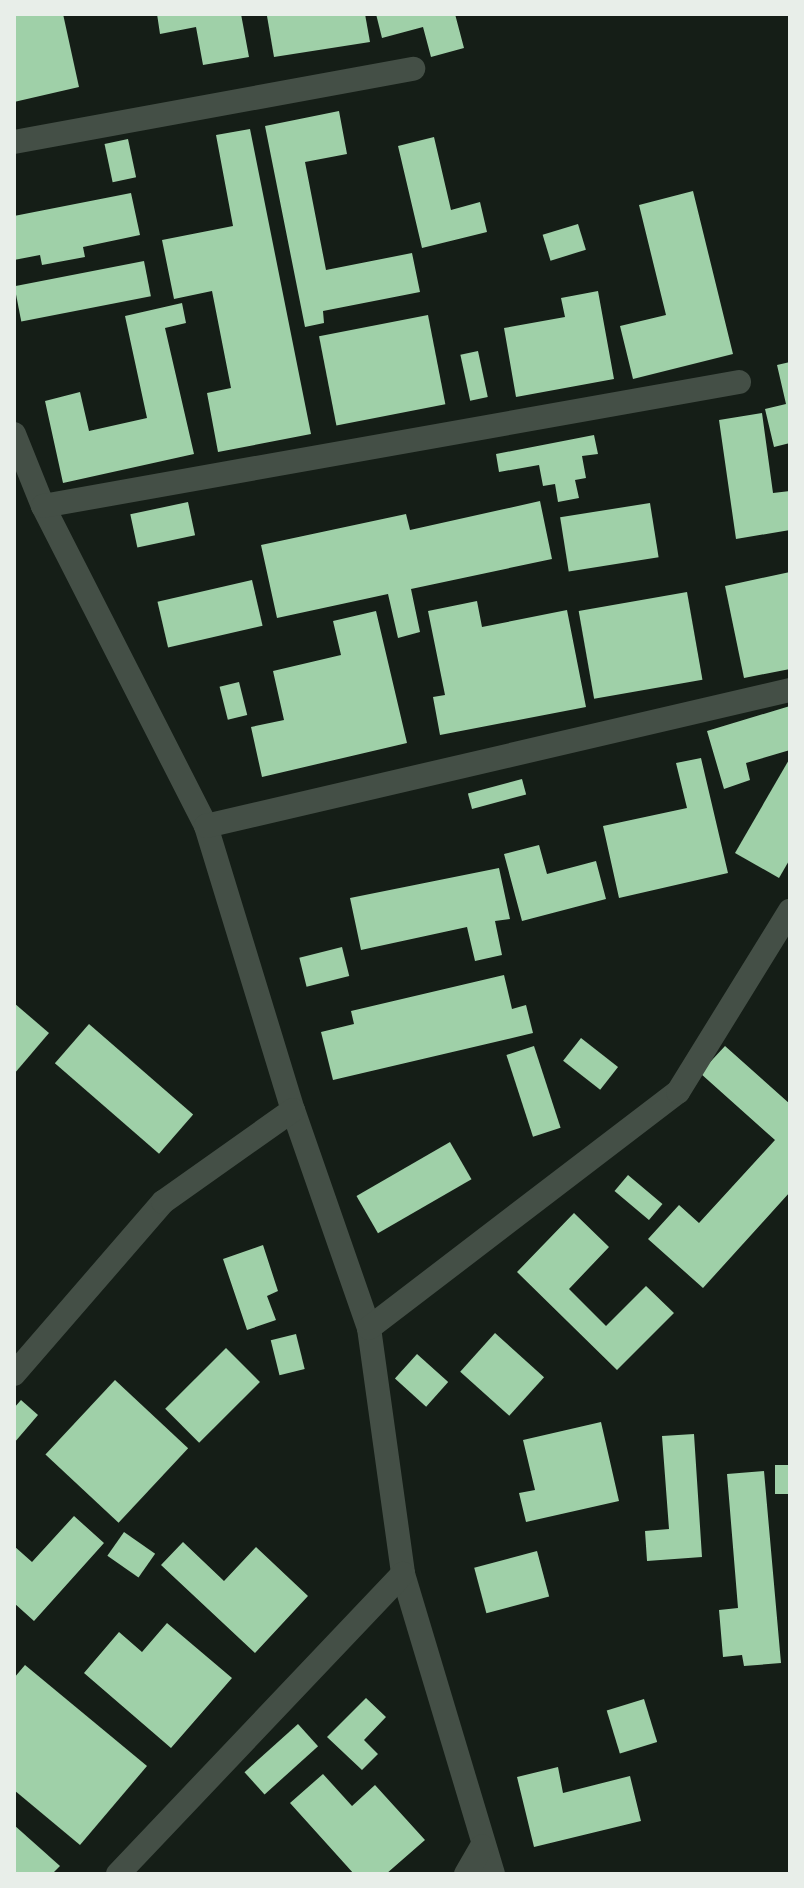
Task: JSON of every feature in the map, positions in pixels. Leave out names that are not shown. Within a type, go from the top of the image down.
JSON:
[{"type":"street","points":[[14,142],[413,69]]},
{"type":"street","points":[[43,506],[739,382]]},
{"type":"street","points":[[14,434],[43,506],[206,826],[293,1110],[369,1328],[403,1574],[482,1846],[493,1874]]},
{"type":"street","points":[[206,826],[790,690]]},
{"type":"street","points":[[369,1328],[678,1092],[790,911]]},
{"type":"street","points":[[14,1374],[163,1202],[293,1110]]},
{"type":"street","points":[[118,1874],[403,1574]]},
{"type":"street","points":[[466,1874],[482,1846]]},
{"type":"building","points":[[14,14],[63,14],[79,87],[14,102]]},
{"type":"building","points":[[157,14],[241,14],[249,57],[203,65],[196,27],[160,34]]},
{"type":"building","points":[[365,14],[370,42],[274,57],[267,16]]},
{"type":"building","points":[[376,14],[455,14],[464,48],[431,57],[423,27],[382,38]]},
{"type":"building","points":[[339,111],[347,154],[305,162],[326,270],[412,253],[420,292],[323,311],[324,323],[305,327],[265,126]]},
{"type":"building","points":[[250,129],[311,434],[218,452],[207,393],[231,388],[212,291],[174,299],[162,240],[233,226],[216,135]]},
{"type":"building","points":[[434,137],[451,210],[480,202],[487,232],[422,248],[398,146]]},
{"type":"building","points":[[128,139],[136,177],[113,182],[105,144]]},
{"type":"building","points":[[693,191],[733,354],[633,379],[620,326],[666,315],[639,205]]},
{"type":"building","points":[[131,193],[140,235],[83,247],[85,257],[42,265],[40,255],[14,260],[14,216]]},
{"type":"building","points":[[578,224],[586,250],[551,261],[543,235]]},
{"type":"building","points":[[144,261],[151,296],[21,322],[14,286]]},
{"type":"building","points":[[598,291],[614,379],[516,397],[504,328],[565,317],[561,298]]},
{"type":"building","points":[[182,303],[186,323],[165,328],[194,454],[63,483],[45,401],[80,392],[89,431],[147,418],[125,316]]},
{"type":"building","points":[[428,315],[445,404],[336,426],[319,336]]},
{"type":"building","points":[[478,351],[488,397],[470,401],[460,355]]},
{"type":"building","points":[[790,362],[790,443],[774,447],[765,409],[786,404],[777,365]]},
{"type":"building","points":[[762,413],[773,493],[790,491],[790,530],[736,539],[719,420]]},
{"type":"building","points":[[594,435],[598,454],[582,456],[586,478],[575,480],[579,498],[558,502],[555,484],[543,486],[539,465],[499,472],[496,454]]},
{"type":"building","points":[[540,501],[552,559],[411,589],[420,632],[398,638],[388,594],[277,618],[261,545],[406,514],[410,530]]},
{"type":"building","points":[[188,502],[195,535],[137,548],[130,514]]},
{"type":"building","points":[[650,503],[659,557],[569,572],[560,517]]},
{"type":"building","points":[[790,572],[790,669],[744,678],[725,586]]},
{"type":"building","points":[[252,580],[263,626],[168,648],[157,602]]},
{"type":"building","points":[[687,592],[702,680],[594,699],[579,611]]},
{"type":"building","points":[[477,601],[482,627],[567,610],[586,707],[440,735],[433,697],[445,695],[428,611]]},
{"type":"building","points":[[376,611],[407,743],[262,777],[251,727],[284,720],[273,671],[341,655],[333,621]]},
{"type":"building","points":[[239,682],[247,715],[228,720],[220,687]]},
{"type":"building","points":[[790,706],[790,750],[746,763],[750,780],[724,789],[707,731]]},
{"type":"building","points":[[701,758],[728,873],[619,898],[603,826],[687,808],[676,763]]},
{"type":"building","points":[[790,758],[790,859],[779,878],[735,853]]},
{"type":"building","points":[[522,779],[526,794],[472,809],[468,793]]},
{"type":"building","points":[[539,845],[547,874],[596,861],[606,899],[522,921],[504,854]]},
{"type":"building","points":[[499,868],[510,919],[495,921],[502,955],[475,961],[467,927],[361,950],[350,898]]},
{"type":"building","points":[[342,947],[349,976],[307,987],[299,958]]},
{"type":"building","points":[[504,975],[512,1009],[526,1005],[533,1033],[333,1080],[321,1032],[354,1024],[351,1011]]},
{"type":"building","points":[[14,1003],[49,1033],[14,1074]]},
{"type":"building","points":[[89,1024],[193,1115],[159,1154],[55,1063]]},
{"type":"building","points":[[581,1038],[618,1067],[600,1090],[563,1061]]},
{"type":"building","points":[[534,1046],[561,1128],[533,1137],[506,1055]]},
{"type":"building","points":[[725,1046],[790,1104],[790,1192],[703,1288],[648,1239],[679,1205],[699,1223],[775,1140],[700,1073]]},
{"type":"building","points":[[450,1142],[472,1179],[378,1233],[356,1196]]},
{"type":"building","points":[[628,1175],[662,1204],[649,1220],[615,1191]]},
{"type":"building","points":[[574,1213],[609,1247],[569,1289],[606,1326],[646,1286],[674,1313],[617,1370],[517,1272]]},
{"type":"building","points":[[263,1245],[278,1291],[267,1296],[276,1320],[247,1330],[223,1259]]},
{"type":"building","points":[[495,1333],[544,1377],[509,1416],[460,1372]]},
{"type":"building","points":[[296,1334],[305,1369],[279,1375],[271,1340]]},
{"type":"building","points":[[226,1348],[260,1382],[199,1443],[165,1409]]},
{"type":"building","points":[[417,1354],[448,1382],[426,1407],[395,1379]]},
{"type":"building","points":[[115,1380],[188,1448],[119,1523],[45,1455]]},
{"type":"building","points":[[21,1400],[38,1415],[14,1443],[14,1408]]},
{"type":"building","points":[[601,1422],[619,1501],[526,1522],[519,1493],[535,1490],[523,1440]]},
{"type":"building","points":[[694,1434],[702,1557],[647,1561],[645,1531],[669,1529],[662,1436]]},
{"type":"building","points":[[775,1465],[790,1465],[790,1494],[775,1494]]},
{"type":"building","points":[[764,1471],[781,1663],[744,1666],[742,1655],[723,1657],[719,1610],[738,1608],[727,1474]]},
{"type":"building","points":[[74,1516],[104,1543],[34,1621],[14,1603],[14,1546],[32,1562]]},
{"type":"building","points":[[124,1532],[155,1554],[138,1578],[107,1556]]},
{"type":"building","points":[[183,1542],[224,1581],[256,1547],[308,1596],[255,1653],[161,1565]]},
{"type":"building","points":[[537,1551],[549,1596],[486,1613],[474,1568]]},
{"type":"building","points":[[167,1623],[232,1678],[171,1748],[84,1673],[119,1632],[142,1652]]},
{"type":"building","points":[[25,1665],[147,1766],[80,1845],[14,1790],[14,1678]]},
{"type":"building","points":[[366,1698],[386,1717],[364,1740],[378,1754],[362,1770],[327,1737]]},
{"type":"building","points":[[644,1699],[657,1742],[620,1753],[607,1710]]},
{"type":"building","points":[[298,1724],[318,1746],[265,1794],[244,1772]]},
{"type":"building","points":[[558,1767],[563,1793],[630,1776],[641,1821],[534,1847],[517,1777]]},
{"type":"building","points":[[323,1774],[352,1806],[375,1785],[425,1840],[386,1874],[354,1874],[290,1803]]},
{"type":"building","points":[[14,1825],[60,1866],[52,1874],[14,1874]]}]
